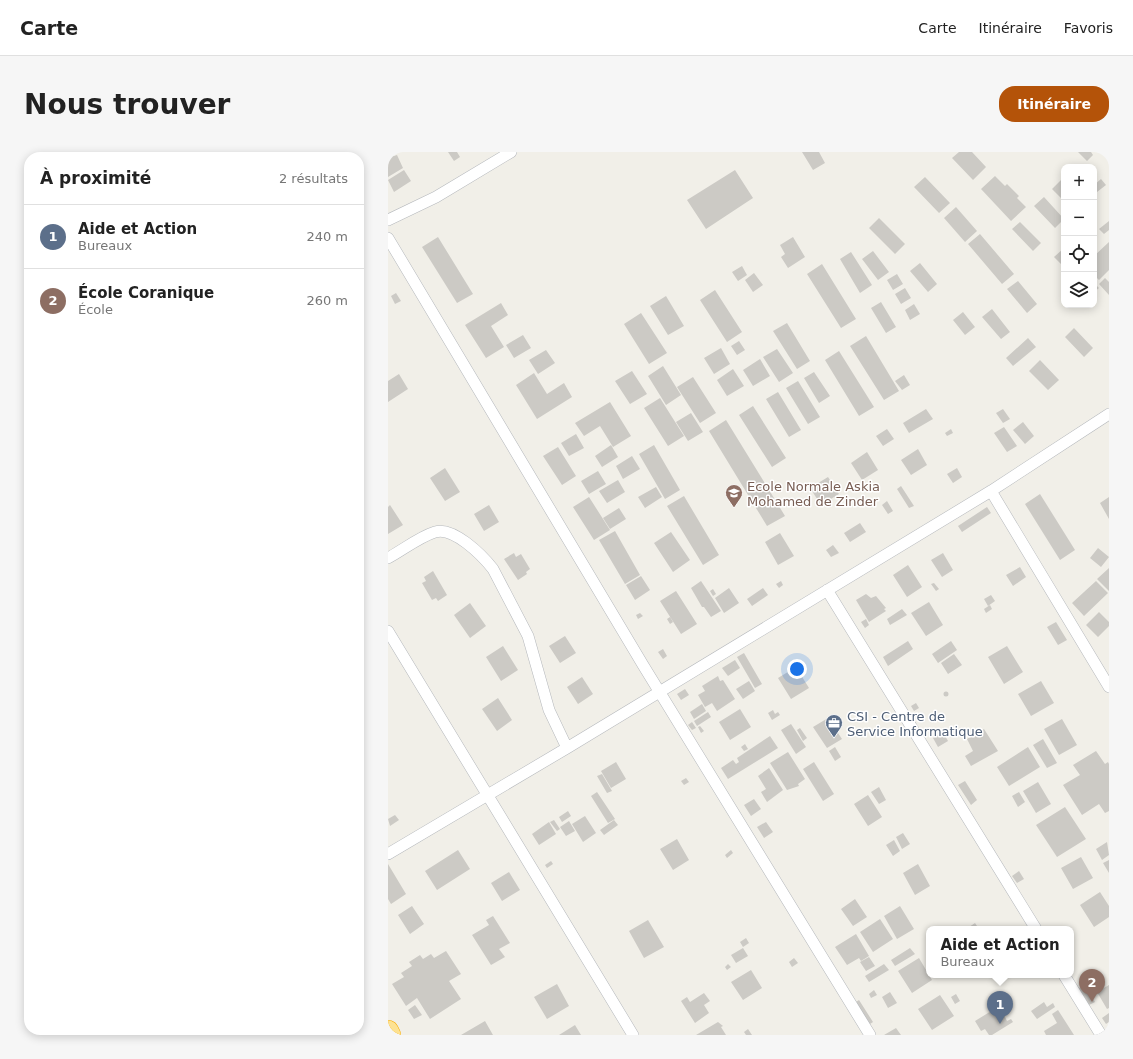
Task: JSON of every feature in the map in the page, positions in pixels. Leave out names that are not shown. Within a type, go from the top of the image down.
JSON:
[{"type":"highway","points":[[388,1031],[390,1035]]},
{"type":"street","points":[[388,220],[436,197],[511,152]]},
{"type":"street","points":[[388,238],[659,691],[870,1035]]},
{"type":"street","points":[[388,854],[992,492],[1109,414]]},
{"type":"street","points":[[992,492],[1109,687]]},
{"type":"street","points":[[388,558],[434,532],[444,531],[464,542],[486,560],[493,569],[528,636],[549,710],[567,748]]},
{"type":"street","points":[[827,590],[1034,926]]},
{"type":"street","points":[[388,632],[633,1035]]},
{"type":"street","points":[[1066,978],[1101,1035]]},
{"type":"building","points":[[448,152],[457,152],[460,157],[454,161]]},
{"type":"building","points":[[802,152],[819,152],[825,163],[813,170]]},
{"type":"building","points":[[959,152],[972,152],[986,167],[973,180],[952,158]]},
{"type":"building","points":[[1078,152],[1091,152],[1093,155],[1087,161]]},
{"type":"building","points":[[393,154],[394,156],[397,155],[403,168],[388,177],[388,157]]},
{"type":"building","points":[[404,170],[411,181],[394,192],[388,180]]},
{"type":"building","points":[[735,170],[753,198],[706,229],[687,200]]},
{"type":"building","points":[[995,176],[1005,186],[1007,184],[1019,196],[1017,198],[1026,207],[1011,221],[981,189]]},
{"type":"building","points":[[925,177],[950,203],[939,213],[914,187]]},
{"type":"building","points":[[1101,179],[1106,185],[1097,192],[1097,182]]},
{"type":"building","points":[[1061,180],[1061,198],[1052,189]]},
{"type":"building","points":[[1044,197],[1061,216],[1061,222],[1055,228],[1034,206]]},
{"type":"building","points":[[956,207],[977,231],[965,242],[944,218]]},
{"type":"building","points":[[879,218],[905,244],[895,254],[869,228]]},
{"type":"building","points":[[1109,221],[1109,230],[1104,234],[1099,229]]},
{"type":"building","points":[[1020,222],[1041,243],[1033,251],[1012,229]]},
{"type":"building","points":[[980,234],[1014,274],[1002,284],[968,244]]},
{"type":"building","points":[[438,237],[473,294],[457,303],[422,247]]},
{"type":"building","points":[[793,237],[805,257],[788,268],[781,257],[785,254],[780,245]]},
{"type":"building","points":[[1109,242],[1109,270],[1099,280],[1097,278],[1097,253]]},
{"type":"building","points":[[873,251],[889,272],[878,280],[862,259]]},
{"type":"building","points":[[1061,251],[1061,264],[1054,257]]},
{"type":"building","points":[[851,252],[872,285],[860,293],[840,259]]},
{"type":"building","points":[[920,263],[937,284],[928,292],[910,271]]},
{"type":"building","points":[[822,264],[856,319],[841,328],[807,274]]},
{"type":"building","points":[[742,266],[747,275],[738,281],[732,272]]},
{"type":"building","points":[[754,273],[763,285],[753,292],[745,280]]},
{"type":"building","points":[[897,274],[903,284],[893,290],[887,280]]},
{"type":"building","points":[[1105,278],[1109,282],[1109,295],[1099,284]]},
{"type":"building","points":[[1018,281],[1037,304],[1027,313],[1007,289]]},
{"type":"building","points":[[905,288],[911,298],[901,304],[895,294]]},
{"type":"building","points":[[715,290],[742,332],[727,342],[700,300]]},
{"type":"building","points":[[396,293],[401,301],[395,304],[391,296]]},
{"type":"building","points":[[666,296],[684,326],[668,335],[650,306]]},
{"type":"building","points":[[881,302],[896,327],[886,333],[871,308]]},
{"type":"building","points":[[501,303],[508,315],[491,326],[504,347],[486,358],[465,325]]},
{"type":"building","points":[[914,304],[920,314],[910,320],[905,310]]},
{"type":"building","points":[[992,309],[1010,332],[1001,339],[982,317]]},
{"type":"building","points":[[963,312],[975,327],[965,335],[953,320]]},
{"type":"building","points":[[641,313],[667,353],[649,364],[624,324]]},
{"type":"building","points":[[787,323],[810,361],[797,369],[773,331]]},
{"type":"building","points":[[1074,328],[1093,348],[1084,357],[1065,337]]},
{"type":"building","points":[[523,335],[531,348],[514,358],[506,345]]},
{"type":"building","points":[[866,336],[899,391],[884,400],[850,346]]},
{"type":"building","points":[[1028,338],[1036,347],[1013,366],[1006,358]]},
{"type":"building","points":[[739,341],[745,350],[737,355],[731,346]]},
{"type":"building","points":[[721,348],[730,364],[714,374],[704,358]]},
{"type":"building","points":[[777,349],[793,373],[779,382],[763,357]]},
{"type":"building","points":[[546,350],[555,363],[538,374],[529,360]]},
{"type":"building","points":[[839,351],[874,407],[859,416],[825,360]]},
{"type":"building","points":[[760,359],[770,376],[753,386],[743,370]]},
{"type":"building","points":[[1040,360],[1059,380],[1048,390],[1029,371]]},
{"type":"building","points":[[663,366],[681,395],[666,405],[648,376]]},
{"type":"building","points":[[733,369],[744,386],[727,396],[717,380]]},
{"type":"building","points":[[632,371],[647,394],[630,404],[615,381]]},
{"type":"building","points":[[814,372],[830,396],[819,403],[804,378]]},
{"type":"building","points":[[534,373],[547,394],[564,383],[572,397],[537,419],[516,385]]},
{"type":"building","points":[[399,374],[408,389],[388,402],[388,381]]},
{"type":"building","points":[[904,375],[910,385],[902,390],[895,381]]},
{"type":"building","points":[[693,377],[716,413],[700,423],[677,387]]},
{"type":"building","points":[[798,381],[820,417],[808,424],[786,388]]},
{"type":"building","points":[[778,392],[801,430],[789,437],[766,399]]},
{"type":"building","points":[[660,398],[684,436],[668,446],[644,408]]},
{"type":"building","points":[[610,402],[631,436],[613,447],[600,426],[584,436],[575,423]]},
{"type":"building","points":[[753,406],[786,458],[772,467],[739,415]]},
{"type":"building","points":[[926,409],[933,419],[909,433],[903,423]]},
{"type":"building","points":[[1003,409],[1010,419],[1003,423],[996,413]]},
{"type":"building","points":[[691,413],[703,432],[688,441],[676,422]]},
{"type":"building","points":[[726,420],[785,516],[767,526],[709,431]]},
{"type":"building","points":[[1023,422],[1034,436],[1025,444],[1013,430]]},
{"type":"building","points":[[1004,427],[1017,446],[1007,452],[994,433]]},
{"type":"building","points":[[887,429],[894,439],[883,446],[876,436]]},
{"type":"building","points":[[951,429],[953,433],[947,436],[945,433]]},
{"type":"building","points":[[576,434],[584,448],[569,456],[561,443]]},
{"type":"building","points":[[611,445],[618,457],[602,467],[595,456]]},
{"type":"building","points":[[654,445],[680,490],[665,499],[639,454]]},
{"type":"building","points":[[558,447],[576,476],[562,485],[543,456]]},
{"type":"building","points":[[918,449],[927,465],[911,475],[901,460]]},
{"type":"building","points":[[867,452],[878,470],[862,480],[851,463]]},
{"type":"building","points":[[632,456],[640,469],[623,479],[616,466]]},
{"type":"building","points":[[445,468],[460,492],[445,501],[430,478]]},
{"type":"building","points":[[957,468],[962,477],[953,483],[947,474]]},
{"type":"building","points":[[598,471],[606,484],[589,494],[581,481]]},
{"type":"building","points":[[828,477],[839,494],[821,505],[810,488]]},
{"type":"building","points":[[618,480],[625,492],[607,503],[599,491]]},
{"type":"building","points":[[901,486],[914,506],[909,508],[897,489]]},
{"type":"building","points":[[656,487],[662,497],[645,508],[638,497]]},
{"type":"building","points":[[1040,494],[1075,550],[1060,560],[1025,504]]},
{"type":"building","points":[[684,496],[719,555],[703,565],[667,506]]},
{"type":"building","points":[[589,497],[610,530],[594,540],[573,507]]},
{"type":"building","points":[[1109,497],[1109,519],[1100,503]]},
{"type":"building","points":[[887,501],[893,511],[888,514],[882,505]]},
{"type":"building","points":[[390,505],[403,525],[388,534],[388,507]]},
{"type":"building","points":[[489,505],[499,522],[484,531],[474,514]]},
{"type":"building","points":[[987,507],[991,513],[962,532],[958,526]]},
{"type":"building","points":[[619,508],[626,519],[610,529],[603,518]]},
{"type":"building","points":[[860,523],[866,532],[850,542],[844,533]]},
{"type":"building","points":[[615,531],[640,575],[625,584],[599,540]]},
{"type":"building","points":[[671,532],[690,560],[673,572],[654,543]]},
{"type":"building","points":[[780,533],[794,556],[778,565],[765,542]]},
{"type":"building","points":[[833,545],[839,553],[831,557],[826,550]]},
{"type":"building","points":[[1098,548],[1109,557],[1101,567],[1090,558]]},
{"type":"building","points":[[514,553],[516,557],[521,554],[530,569],[526,572],[527,574],[518,580],[504,559]]},
{"type":"building","points":[[943,553],[953,570],[942,577],[931,560]]},
{"type":"building","points":[[908,565],[922,587],[907,597],[893,575]]},
{"type":"building","points":[[1020,567],[1026,577],[1013,586],[1006,575]]},
{"type":"building","points":[[1109,568],[1109,591],[1097,579]]},
{"type":"building","points":[[433,571],[447,595],[438,601],[436,598],[432,600],[422,583],[426,581],[424,577]]},
{"type":"building","points":[[641,576],[650,590],[635,600],[626,585]]},
{"type":"building","points":[[701,581],[721,611],[711,617],[704,607],[702,607],[691,588]]},
{"type":"building","points":[[781,581],[783,585],[779,588],[776,584]]},
{"type":"building","points":[[1096,581],[1108,593],[1084,616],[1072,603]]},
{"type":"building","points":[[934,583],[939,589],[936,591],[931,584]]},
{"type":"building","points":[[729,588],[739,603],[724,613],[715,598]]},
{"type":"building","points":[[763,588],[768,595],[752,606],[747,599]]},
{"type":"building","points":[[713,589],[716,594],[713,596],[710,591]]},
{"type":"building","points":[[676,591],[697,624],[681,634],[660,601]]},
{"type":"building","points":[[866,594],[871,598],[876,596],[886,608],[884,609],[886,611],[869,622],[856,600]]},
{"type":"building","points":[[991,595],[995,601],[988,606],[984,599]]},
{"type":"building","points":[[929,602],[943,625],[926,636],[911,613]]},
{"type":"building","points":[[470,603],[486,626],[470,638],[454,615]]},
{"type":"building","points":[[990,605],[992,609],[986,613],[984,609]]},
{"type":"building","points":[[902,609],[907,615],[890,625],[887,619]]},
{"type":"building","points":[[1099,612],[1109,622],[1109,626],[1098,637],[1086,625]]},
{"type":"building","points":[[640,613],[643,616],[638,619],[636,615]]},
{"type":"building","points":[[670,617],[673,622],[670,624],[667,619]]},
{"type":"building","points":[[866,619],[869,625],[865,628],[861,622]]},
{"type":"building","points":[[1056,622],[1067,640],[1058,645],[1047,627]]},
{"type":"building","points":[[565,636],[576,653],[560,663],[549,646]]},
{"type":"building","points":[[908,641],[913,649],[888,666],[883,657]]},
{"type":"building","points":[[951,641],[957,650],[938,663],[932,654]]},
{"type":"building","points":[[503,646],[518,670],[501,681],[486,657]]},
{"type":"building","points":[[1007,646],[1023,672],[1004,684],[988,657]]},
{"type":"building","points":[[663,649],[667,656],[663,659],[658,652]]},
{"type":"building","points":[[744,653],[762,684],[755,688],[737,657]]},
{"type":"building","points":[[954,654],[962,665],[948,674],[941,663]]},
{"type":"building","points":[[735,660],[740,668],[728,676],[722,668]]},
{"type":"building","points":[[796,667],[809,688],[791,699],[778,678]]},
{"type":"building","points":[[718,676],[720,681],[723,680],[735,699],[717,711],[712,703],[705,707],[698,695],[705,691],[702,686]]},
{"type":"building","points":[[582,677],[593,694],[578,704],[567,687]]},
{"type":"building","points":[[749,681],[755,691],[743,699],[736,689]]},
{"type":"building","points":[[1041,681],[1054,703],[1031,716],[1018,694]]},
{"type":"building","points":[[685,689],[689,695],[681,700],[677,694]]},
{"type":"building","points":[[944,692],[948,692],[948,696],[944,696]]},
{"type":"building","points":[[498,698],[512,720],[497,731],[482,709]]},
{"type":"building","points":[[916,703],[919,708],[914,711],[911,706]]},
{"type":"building","points":[[702,704],[706,711],[694,719],[690,712]]},
{"type":"building","points":[[740,709],[751,727],[730,740],[719,722]]},
{"type":"building","points":[[773,710],[775,714],[778,712],[780,715],[772,720],[768,713]]},
{"type":"building","points":[[708,712],[711,717],[697,726],[694,721]]},
{"type":"building","points":[[828,718],[842,739],[827,748],[813,727]]},
{"type":"building","points":[[1062,719],[1077,745],[1059,755],[1044,729]]},
{"type":"building","points":[[692,722],[696,728],[692,730],[688,725]]},
{"type":"building","points":[[791,724],[806,747],[796,754],[781,730]]},
{"type":"building","points":[[700,726],[704,731],[701,733],[698,727]]},
{"type":"building","points":[[800,728],[807,738],[803,741],[797,730]]},
{"type":"building","points":[[984,729],[998,751],[971,766],[965,756],[973,751],[967,739]]},
{"type":"building","points":[[943,732],[948,741],[938,747],[933,738]]},
{"type":"building","points":[[770,736],[778,748],[728,779],[721,768],[733,760],[736,764],[739,762],[737,758]]},
{"type":"building","points":[[1043,739],[1057,763],[1047,768],[1033,745]]},
{"type":"building","points":[[745,744],[748,749],[744,751],[741,747]]},
{"type":"building","points":[[835,747],[841,757],[835,761],[829,751]]},
{"type":"building","points":[[1028,747],[1040,767],[1009,786],[997,767]]},
{"type":"building","points":[[1096,751],[1105,764],[1108,762],[1109,764],[1109,811],[1105,813],[1099,804],[1082,815],[1063,785],[1080,775],[1073,765]]},
{"type":"building","points":[[788,752],[805,779],[798,784],[799,786],[787,790],[770,763]]},
{"type":"building","points":[[616,762],[626,779],[611,788],[601,771]]},
{"type":"building","points":[[814,762],[834,794],[823,801],[803,769]]},
{"type":"building","points":[[769,768],[783,790],[767,802],[761,792],[766,789],[758,776]]},
{"type":"building","points":[[602,774],[612,791],[607,793],[597,776]]},
{"type":"building","points":[[686,778],[689,782],[684,785],[681,781]]},
{"type":"building","points":[[965,781],[977,800],[971,805],[958,785]]},
{"type":"building","points":[[1038,782],[1051,804],[1036,813],[1023,791]]},
{"type":"building","points":[[879,787],[886,800],[879,804],[871,792]]},
{"type":"building","points":[[597,792],[615,819],[608,823],[591,796]]},
{"type":"building","points":[[1019,792],[1025,802],[1018,807],[1012,796]]},
{"type":"building","points":[[868,795],[882,817],[868,826],[854,804]]},
{"type":"building","points":[[754,799],[761,809],[751,816],[744,805]]},
{"type":"building","points":[[1065,807],[1086,839],[1057,857],[1036,825]]},
{"type":"building","points":[[568,811],[571,816],[562,822],[559,817]]},
{"type":"building","points":[[395,815],[399,820],[390,826],[388,819]]},
{"type":"building","points":[[585,816],[596,833],[583,842],[572,824]]},
{"type":"building","points":[[554,820],[560,829],[557,831],[550,822]]},
{"type":"building","points":[[614,820],[618,825],[604,835],[600,830]]},
{"type":"building","points":[[569,821],[575,831],[566,836],[560,827]]},
{"type":"building","points":[[549,822],[556,834],[539,845],[532,834]]},
{"type":"building","points":[[766,822],[773,832],[764,838],[757,827]]},
{"type":"building","points":[[903,833],[910,844],[902,849],[896,837]]},
{"type":"building","points":[[677,839],[689,860],[673,870],[660,849]]},
{"type":"building","points":[[894,840],[900,851],[893,856],[886,845]]},
{"type":"building","points":[[1107,842],[1109,855],[1102,860],[1096,849]]},
{"type":"building","points":[[458,850],[470,869],[437,890],[425,871]]},
{"type":"building","points":[[731,850],[733,853],[727,858],[725,855]]},
{"type":"building","points":[[1081,857],[1093,878],[1073,889],[1061,868]]},
{"type":"building","points":[[1109,860],[1109,873],[1103,863]]},
{"type":"building","points":[[551,861],[553,864],[547,868],[545,865]]},
{"type":"building","points":[[388,864],[406,894],[391,904],[388,899]]},
{"type":"building","points":[[918,864],[930,886],[915,895],[903,873]]},
{"type":"building","points":[[1019,871],[1024,879],[1017,883],[1012,876]]},
{"type":"building","points":[[509,872],[520,890],[502,901],[491,883]]},
{"type":"building","points":[[1100,892],[1109,906],[1109,917],[1094,927],[1080,905]]},
{"type":"building","points":[[855,899],[867,917],[853,926],[841,909]]},
{"type":"building","points":[[412,906],[424,924],[410,934],[398,915]]},
{"type":"building","points":[[900,906],[914,929],[897,939],[884,916]]},
{"type":"building","points":[[493,916],[510,943],[499,949],[505,957],[491,965],[472,935],[489,925],[486,920]]},
{"type":"building","points":[[880,919],[893,939],[873,952],[860,932]]},
{"type":"building","points":[[648,920],[664,947],[644,958],[629,931]]},
{"type":"building","points":[[856,934],[869,956],[861,961],[859,958],[847,965],[835,947]]},
{"type":"building","points":[[746,938],[749,943],[743,947],[740,942]]},
{"type":"building","points":[[743,948],[748,956],[736,963],[731,955]]},
{"type":"building","points":[[910,948],[915,954],[895,966],[891,960]]},
{"type":"building","points":[[446,951],[461,974],[449,981],[461,999],[430,1019],[417,998],[406,1006],[392,984],[404,977],[401,973],[412,966],[409,962],[420,955],[423,959],[431,954],[434,958]]},
{"type":"building","points":[[869,957],[875,966],[866,971],[860,962]]},
{"type":"building","points":[[794,958],[798,963],[792,967],[789,962]]},
{"type":"building","points":[[919,958],[926,970],[926,978],[931,978],[932,980],[912,993],[898,971]]},
{"type":"building","points":[[728,964],[731,967],[727,970],[725,967]]},
{"type":"building","points":[[884,964],[889,970],[869,982],[865,976]]},
{"type":"building","points":[[751,970],[762,988],[743,1000],[731,982]]},
{"type":"building","points":[[557,984],[569,1006],[547,1019],[534,997]]},
{"type":"building","points":[[1084,985],[1095,1002],[1089,1005],[1079,988]]},
{"type":"building","points":[[1109,985],[1109,1008],[1107,1009],[1097,992]]},
{"type":"building","points":[[874,990],[877,995],[871,998],[869,994]]},
{"type":"building","points":[[890,992],[897,1003],[888,1008],[882,997]]},
{"type":"building","points":[[704,993],[710,1001],[704,1005],[709,1013],[695,1023],[681,1001],[687,997],[690,1002]]},
{"type":"building","points":[[956,994],[960,1001],[955,1004],[951,997]]},
{"type":"building","points":[[940,995],[954,1016],[932,1030],[918,1009]]},
{"type":"building","points":[[859,1000],[873,1022],[867,1026],[853,1004]]},
{"type":"building","points":[[1044,1002],[1047,1007],[1053,1003],[1055,1007],[1037,1019],[1031,1011]]},
{"type":"building","points":[[415,1005],[422,1015],[414,1019],[408,1010]]},
{"type":"building","points":[[1001,1005],[1006,1014],[1004,1015],[1007,1021],[1011,1019],[1013,1022],[992,1035],[989,1035],[985,1029],[981,1031],[975,1021]]},
{"type":"building","points":[[1058,1010],[1074,1035],[1046,1035],[1044,1031],[1057,1023],[1052,1014]]},
{"type":"building","points":[[1109,1013],[1109,1022],[1106,1024],[1102,1018]]},
{"type":"building","points":[[485,1021],[493,1035],[461,1035]]},
{"type":"building","points":[[718,1022],[723,1026],[721,1027],[726,1035],[696,1035]]},
{"type":"building","points":[[575,1025],[581,1035],[559,1035]]},
{"type":"building","points":[[896,1028],[901,1035],[884,1035]]},
{"type":"building","points":[[748,1029],[752,1035],[746,1035],[744,1032]]},
{"type":"place","name":"Ecole Normale Askia Mohamed de Zinder","points":[[734,508]]},
{"type":"place","name":"CSI - Centre de Service Informatique","points":[[834,738]]},
{"type":"place","name":"École Coranique","points":[[1092,1002]]},
{"type":"place","name":"Aide et Action","points":[[1000,1024]]}]
